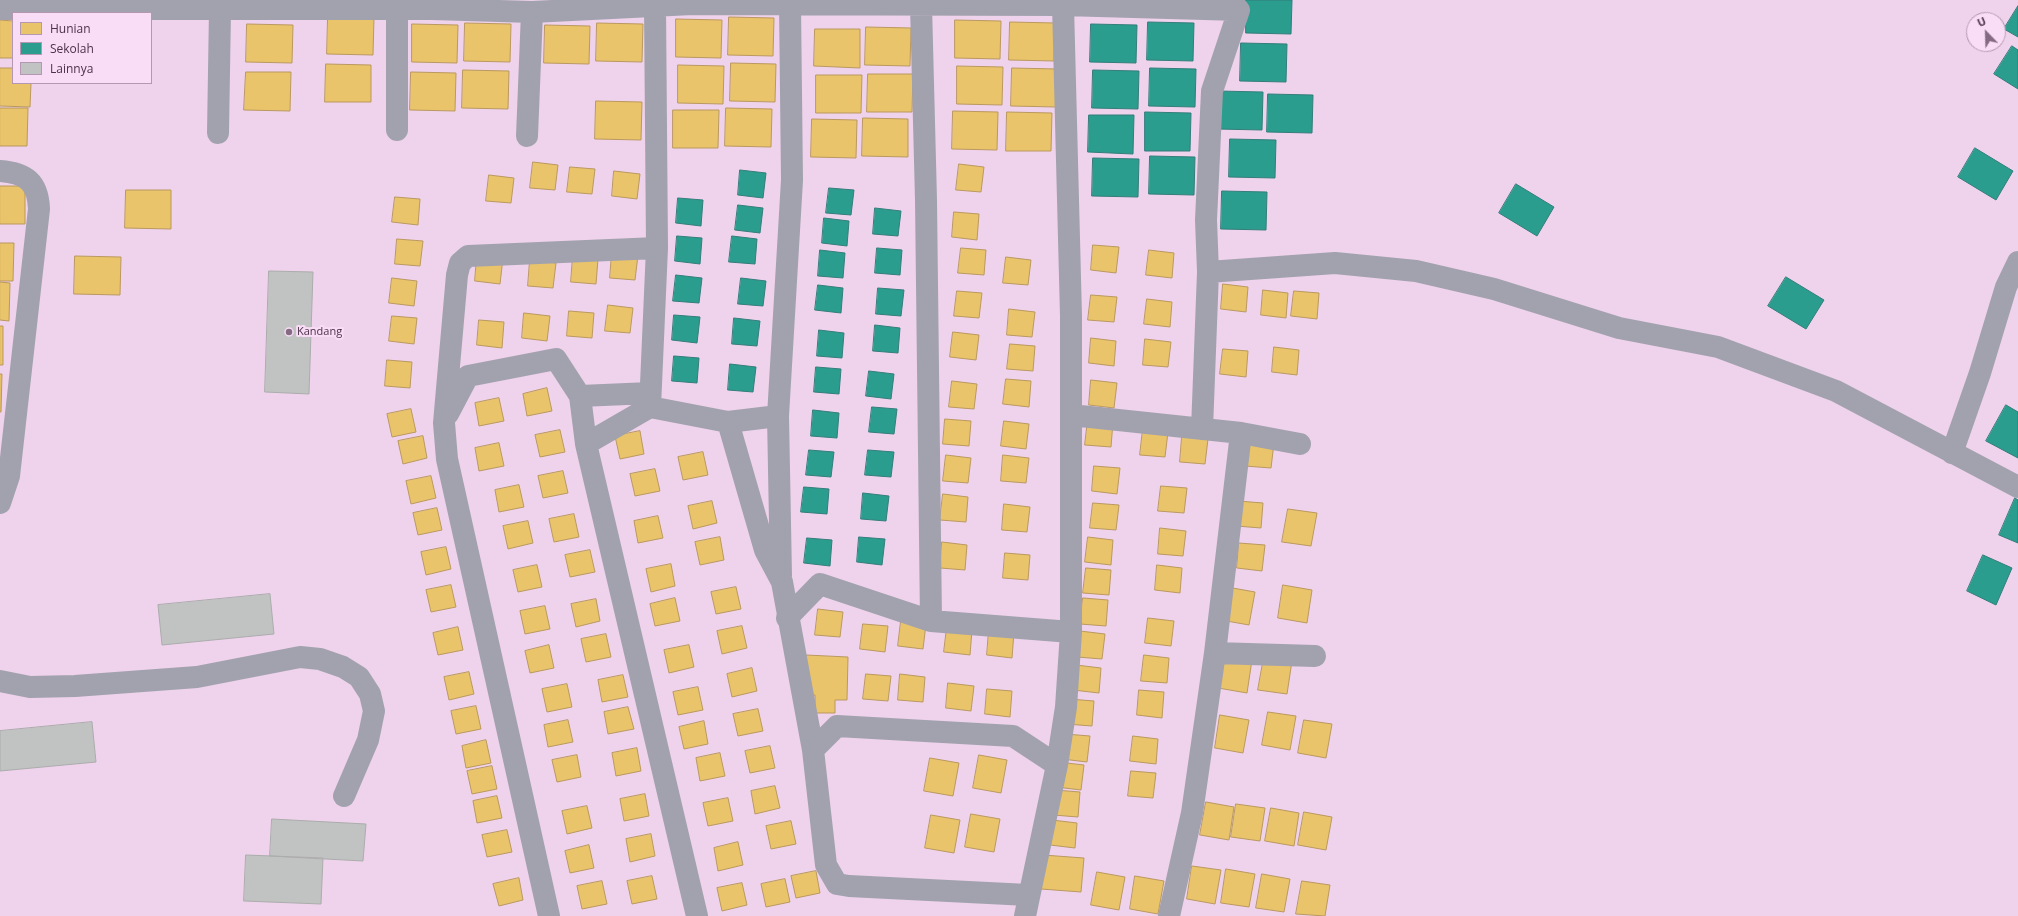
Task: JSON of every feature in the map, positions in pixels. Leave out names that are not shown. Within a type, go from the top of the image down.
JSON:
[{"type":"street","points":[[0,9],[397,10],[532,12],[563,5],[1235,5],[1212,91],[1206,220],[1208,272],[1202,429]]},
{"type":"street","points":[[790,5],[792,180],[778,416],[782,582],[787,618],[813,750],[826,865],[837,884],[849,886],[1028,895]]},
{"type":"street","points":[[921,5],[926,200],[931,621]]},
{"type":"street","points":[[1025,916],[1028,895],[1057,764],[1066,707],[1071,632],[1071,415],[1063,5]]},
{"type":"street","points":[[650,400],[657,248],[655,6]]},
{"type":"street","points":[[218,133],[220,10]]},
{"type":"street","points":[[397,10],[397,130]]},
{"type":"street","points":[[526,136],[532,12]]},
{"type":"street","points":[[0,171],[12,172],[24,176],[32,183],[38,194],[39,209],[9,476],[0,504]]},
{"type":"street","points":[[549,916],[447,459],[444,423],[457,275],[460,263],[468,256],[657,248]]},
{"type":"street","points":[[1952,453],[1980,373],[2006,287],[2018,262]]},
{"type":"street","points":[[1208,272],[1335,263],[1416,271],[1494,289],[1619,328],[1718,347],[1836,391],[2018,487]]},
{"type":"street","points":[[444,423],[468,376],[556,359],[580,396],[586,444],[697,916]]},
{"type":"street","points":[[580,396],[650,400],[728,422],[778,416]]},
{"type":"street","points":[[586,444],[650,400]]},
{"type":"street","points":[[1071,415],[1241,433],[1300,444]]},
{"type":"street","points":[[728,422],[765,550],[782,582]]},
{"type":"street","points":[[1169,916],[1192,813],[1215,653],[1241,433]]},
{"type":"street","points":[[787,618],[820,584],[931,621],[1071,632]]},
{"type":"street","points":[[1215,653],[1315,656]]},
{"type":"street","points":[[0,682],[30,687],[75,686],[197,677],[300,657],[328,662],[343,667],[359,678],[370,694],[374,711],[368,740],[344,796]]},
{"type":"street","points":[[813,750],[837,726],[1013,736],[1057,764]]},
{"type":"building: Hunian","points":[[328,16],[374,17],[373,55],[327,54]]},
{"type":"building: Hunian","points":[[729,17],[774,18],[773,56],[728,55]]},
{"type":"building: Hunian","points":[[676,19],[722,20],[721,58],[676,57]]},
{"type":"building: Hunian","points":[[0,20],[12,21],[12,58],[0,58]]},
{"type":"building: Hunian","points":[[955,20],[1001,21],[1000,59],[955,58]]},
{"type":"building: Hunian","points":[[1010,22],[1055,23],[1054,61],[1009,60]]},
{"type":"building: Hunian","points":[[465,23],[511,24],[510,62],[464,61]]},
{"type":"building: Hunian","points":[[597,23],[643,24],[642,62],[596,61]]},
{"type":"building: Hunian","points":[[247,24],[293,25],[292,63],[246,62]]},
{"type":"building: Hunian","points":[[412,24],[458,25],[457,63],[412,62]]},
{"type":"building: Hunian","points":[[545,25],[590,26],[589,64],[544,63]]},
{"type":"building: Hunian","points":[[866,27],[911,28],[910,66],[865,65]]},
{"type":"building: Hunian","points":[[815,29],[860,29],[860,68],[814,66]]},
{"type":"building: Hunian","points":[[731,63],[776,64],[775,102],[730,101]]},
{"type":"building: Hunian","points":[[326,64],[371,65],[371,102],[325,102]]},
{"type":"building: Hunian","points":[[678,65],[724,66],[723,104],[678,103]]},
{"type":"building: Hunian","points":[[957,66],[1003,67],[1002,105],[957,104]]},
{"type":"building: Hunian","points":[[0,68],[12,68],[12,84],[31,84],[30,107],[0,106]]},
{"type":"building: Hunian","points":[[1012,68],[1057,69],[1056,107],[1011,106]]},
{"type":"building: Hunian","points":[[463,70],[509,71],[508,109],[462,108]]},
{"type":"building: Hunian","points":[[246,72],[291,72],[290,111],[244,110]]},
{"type":"building: Hunian","points":[[411,72],[456,73],[455,111],[410,110]]},
{"type":"building: Hunian","points":[[868,74],[913,74],[912,112],[867,112]]},
{"type":"building: Hunian","points":[[816,75],[862,75],[861,113],[816,113]]},
{"type":"building: Hunian","points":[[596,101],[642,102],[641,140],[595,139]]},
{"type":"building: Hunian","points":[[0,108],[28,108],[27,146],[0,146]]},
{"type":"building: Hunian","points":[[726,108],[772,109],[771,147],[725,146]]},
{"type":"building: Hunian","points":[[673,110],[719,110],[718,148],[673,148]]},
{"type":"building: Hunian","points":[[953,111],[998,112],[997,150],[952,149]]},
{"type":"building: Hunian","points":[[1007,112],[1052,113],[1051,151],[1006,151]]},
{"type":"building: Hunian","points":[[863,118],[908,119],[908,157],[862,156]]},
{"type":"building: Hunian","points":[[812,119],[857,120],[856,158],[811,157]]},
{"type":"building: Hunian","points":[[533,162],[558,165],[555,190],[530,188]]},
{"type":"building: Hunian","points":[[959,164],[984,167],[981,192],[956,190]]},
{"type":"building: Hunian","points":[[570,167],[595,169],[592,194],[567,192]]},
{"type":"building: Hunian","points":[[614,171],[640,174],[637,199],[612,196]]},
{"type":"building: Hunian","points":[[489,175],[514,178],[511,203],[486,201]]},
{"type":"building: Hunian","points":[[0,186],[25,186],[25,224],[0,224]]},
{"type":"building: Hunian","points":[[126,190],[171,190],[171,229],[125,228]]},
{"type":"building: Hunian","points":[[395,197],[420,199],[418,225],[392,222]]},
{"type":"building: Hunian","points":[[954,212],[979,214],[977,240],[952,237]]},
{"type":"building: Hunian","points":[[397,239],[423,241],[420,266],[395,264]]},
{"type":"building: Hunian","points":[[0,243],[14,243],[13,281],[0,281]]},
{"type":"building: Hunian","points":[[1093,245],[1119,247],[1116,273],[1091,270]]},
{"type":"building: Hunian","points":[[961,248],[986,250],[984,275],[958,273]]},
{"type":"building: Hunian","points":[[1149,250],[1174,253],[1172,278],[1146,275]]},
{"type":"building: Hunian","points":[[612,253],[638,255],[635,280],[610,278]]},
{"type":"building: Hunian","points":[[75,256],[121,257],[120,295],[74,294]]},
{"type":"building: Hunian","points":[[477,256],[503,258],[500,284],[475,281]]},
{"type":"building: Hunian","points":[[573,256],[598,259],[596,284],[571,282]]},
{"type":"building: Hunian","points":[[1006,257],[1031,260],[1028,285],[1003,283]]},
{"type":"building: Hunian","points":[[530,260],[556,263],[553,288],[528,286]]},
{"type":"building: Hunian","points":[[392,278],[417,281],[414,306],[389,303]]},
{"type":"building: Hunian","points":[[0,282],[10,283],[9,321],[0,320]]},
{"type":"building: Hunian","points":[[1223,284],[1248,287],[1246,312],[1221,309]]},
{"type":"building: Hunian","points":[[1263,290],[1288,293],[1286,318],[1261,315]]},
{"type":"building: Hunian","points":[[957,291],[982,293],[979,318],[954,316]]},
{"type":"building: Hunian","points":[[1294,291],[1319,293],[1317,319],[1291,316]]},
{"type":"building: Hunian","points":[[1091,295],[1117,297],[1114,322],[1088,320]]},
{"type":"building: Hunian","points":[[1147,299],[1172,302],[1170,327],[1144,324]]},
{"type":"building: Hunian","points":[[608,305],[633,308],[630,333],[605,331]]},
{"type":"building: Hunian","points":[[1009,309],[1035,312],[1032,337],[1007,335]]},
{"type":"building: Hunian","points":[[569,311],[594,313],[592,338],[567,336]]},
{"type":"building: Hunian","points":[[524,313],[550,316],[547,341],[522,338]]},
{"type":"building: Hunian","points":[[392,316],[417,318],[414,344],[389,341]]},
{"type":"building: Hunian","points":[[479,320],[504,322],[502,348],[477,345]]},
{"type":"building: Hunian","points":[[0,326],[3,326],[3,365],[0,365]]},
{"type":"building: Hunian","points":[[953,332],[979,335],[976,360],[950,357]]},
{"type":"building: Hunian","points":[[1091,338],[1116,341],[1114,366],[1089,363]]},
{"type":"building: Hunian","points":[[1145,339],[1171,342],[1168,367],[1143,365]]},
{"type":"building: Hunian","points":[[1010,344],[1035,346],[1033,371],[1007,369]]},
{"type":"building: Hunian","points":[[1274,347],[1299,350],[1297,375],[1272,372]]},
{"type":"building: Hunian","points":[[1223,349],[1248,351],[1246,377],[1220,374]]},
{"type":"building: Hunian","points":[[387,360],[412,362],[410,388],[385,386]]},
{"type":"building: Hunian","points":[[0,374],[2,374],[1,412],[0,412]]},
{"type":"building: Hunian","points":[[1006,379],[1031,381],[1029,407],[1003,404]]},
{"type":"building: Hunian","points":[[1091,380],[1117,383],[1114,408],[1089,405]]},
{"type":"building: Hunian","points":[[952,381],[977,384],[974,409],[949,407]]},
{"type":"building: Hunian","points":[[547,388],[552,411],[527,416],[523,394]]},
{"type":"building: Hunian","points":[[499,398],[504,421],[479,426],[475,403]]},
{"type":"building: Hunian","points":[[411,409],[416,432],[392,437],[387,414]]},
{"type":"building: Hunian","points":[[945,419],[971,421],[969,446],[943,444]]},
{"type":"building: Hunian","points":[[1088,419],[1113,422],[1111,447],[1085,445]]},
{"type":"building: Hunian","points":[[1004,421],[1029,424],[1026,449],[1001,446]]},
{"type":"building: Hunian","points":[[1143,429],[1168,432],[1165,457],[1140,455]]},
{"type":"building: Hunian","points":[[560,430],[565,452],[540,457],[535,435]]},
{"type":"building: Hunian","points":[[640,431],[644,454],[620,459],[615,436]]},
{"type":"building: Hunian","points":[[423,436],[427,458],[403,464],[398,441]]},
{"type":"building: Hunian","points":[[1182,437],[1208,439],[1205,464],[1180,462]]},
{"type":"building: Hunian","points":[[1248,441],[1274,443],[1271,468],[1245,466]]},
{"type":"building: Hunian","points":[[499,443],[504,466],[479,471],[475,448]]},
{"type":"building: Hunian","points":[[703,452],[708,475],[683,480],[678,457]]},
{"type":"building: Hunian","points":[[946,455],[971,458],[968,483],[943,481]]},
{"type":"building: Hunian","points":[[1003,455],[1029,458],[1026,483],[1001,481]]},
{"type":"building: Hunian","points":[[1094,466],[1120,468],[1117,494],[1092,491]]},
{"type":"building: Hunian","points":[[655,469],[660,491],[635,496],[630,474]]},
{"type":"building: Hunian","points":[[563,471],[568,493],[543,498],[538,476]]},
{"type":"building: Hunian","points":[[431,476],[436,498],[411,504],[406,481]]},
{"type":"building: Hunian","points":[[519,485],[524,507],[499,512],[495,490]]},
{"type":"building: Hunian","points":[[1161,486],[1187,488],[1184,513],[1158,511]]},
{"type":"building: Hunian","points":[[943,494],[968,497],[966,522],[940,520]]},
{"type":"building: Hunian","points":[[712,501],[717,523],[693,529],[688,506]]},
{"type":"building: Hunian","points":[[1238,501],[1263,503],[1261,528],[1236,526]]},
{"type":"building: Hunian","points":[[1093,503],[1119,505],[1116,530],[1090,528]]},
{"type":"building: Hunian","points":[[1004,504],[1030,507],[1027,532],[1002,530]]},
{"type":"building: Hunian","points":[[437,508],[442,530],[418,535],[413,513]]},
{"type":"building: Hunian","points":[[1288,509],[1317,513],[1311,546],[1282,542]]},
{"type":"building: Hunian","points":[[574,514],[579,537],[554,542],[549,519]]},
{"type":"building: Hunian","points":[[658,516],[663,538],[638,543],[634,521]]},
{"type":"building: Hunian","points":[[528,521],[533,543],[508,549],[503,526]]},
{"type":"building: Hunian","points":[[1160,528],[1186,531],[1183,556],[1158,554]]},
{"type":"building: Hunian","points":[[720,537],[724,560],[700,565],[695,542]]},
{"type":"building: Hunian","points":[[1088,537],[1113,540],[1111,565],[1085,562]]},
{"type":"building: Hunian","points":[[942,542],[967,545],[965,570],[940,568]]},
{"type":"building: Hunian","points":[[1239,543],[1265,545],[1262,571],[1237,568]]},
{"type":"building: Hunian","points":[[446,547],[451,569],[426,575],[421,552]]},
{"type":"building: Hunian","points":[[590,550],[595,572],[570,577],[565,555]]},
{"type":"building: Hunian","points":[[1005,553],[1030,555],[1028,580],[1003,578]]},
{"type":"building: Hunian","points":[[671,564],[675,586],[651,592],[646,569]]},
{"type":"building: Hunian","points":[[537,565],[542,587],[518,592],[513,570]]},
{"type":"building: Hunian","points":[[1157,565],[1182,568],[1180,593],[1155,590]]},
{"type":"building: Hunian","points":[[1086,568],[1111,570],[1109,595],[1083,593]]},
{"type":"building: Hunian","points":[[451,585],[456,607],[431,612],[426,590]]},
{"type":"building: Hunian","points":[[1283,585],[1312,590],[1307,623],[1278,618]]},
{"type":"building: Hunian","points":[[736,587],[741,609],[716,614],[711,592]]},
{"type":"building: Hunian","points":[[1227,587],[1255,592],[1249,625],[1221,620]]},
{"type":"building: Hunian","points":[[675,598],[680,621],[655,626],[650,604]]},
{"type":"building: Hunian","points":[[1083,598],[1108,600],[1106,626],[1080,624]]},
{"type":"building: Hunian","points":[[596,599],[600,621],[576,627],[571,604]]},
{"type":"building: Hunian","points":[[545,606],[550,629],[525,634],[520,611]]},
{"type":"building: Hunian","points":[[818,609],[843,612],[840,637],[815,635]]},
{"type":"building: Hunian","points":[[1148,618],[1174,621],[1171,646],[1145,643]]},
{"type":"building: Hunian","points":[[901,621],[926,624],[923,649],[898,646]]},
{"type":"building: Hunian","points":[[863,624],[888,626],[885,652],[860,649]]},
{"type":"building: Hunian","points":[[742,626],[747,648],[722,654],[717,631]]},
{"type":"building: Hunian","points":[[458,627],[463,650],[438,655],[433,633]]},
{"type":"building: Hunian","points":[[947,627],[972,630],[970,655],[944,652]]},
{"type":"building: Hunian","points":[[989,630],[1014,632],[1012,658],[987,655]]},
{"type":"building: Hunian","points":[[1080,631],[1105,634],[1102,659],[1077,657]]},
{"type":"building: Hunian","points":[[606,634],[611,657],[586,662],[581,639]]},
{"type":"building: Hunian","points":[[549,645],[554,668],[530,673],[525,651]]},
{"type":"building: Hunian","points":[[689,645],[694,667],[669,673],[664,650]]},
{"type":"building: Hunian","points":[[806,655],[848,657],[847,700],[835,700],[835,713],[815,713],[815,695],[804,695]]},
{"type":"building: Hunian","points":[[1144,655],[1169,658],[1167,683],[1141,681]]},
{"type":"building: Hunian","points":[[1224,655],[1252,660],[1247,693],[1218,688]]},
{"type":"building: Hunian","points":[[1264,657],[1292,661],[1287,694],[1258,690]]},
{"type":"building: Hunian","points":[[1076,665],[1101,668],[1099,693],[1073,690]]},
{"type":"building: Hunian","points":[[752,668],[757,691],[732,697],[727,674]]},
{"type":"building: Hunian","points":[[469,672],[474,694],[449,700],[444,677]]},
{"type":"building: Hunian","points":[[866,674],[891,676],[888,701],[863,699]]},
{"type":"building: Hunian","points":[[900,674],[925,677],[923,702],[898,700]]},
{"type":"building: Hunian","points":[[623,675],[628,697],[602,702],[598,680]]},
{"type":"building: Hunian","points":[[948,683],[974,686],[971,711],[946,708]]},
{"type":"building: Hunian","points":[[567,684],[572,707],[547,712],[542,689]]},
{"type":"building: Hunian","points":[[698,687],[703,710],[678,715],[673,692]]},
{"type":"building: Hunian","points":[[987,689],[1012,691],[1010,717],[985,714]]},
{"type":"building: Hunian","points":[[1139,690],[1164,692],[1162,718],[1137,715]]},
{"type":"building: Hunian","points":[[1069,699],[1094,701],[1092,726],[1066,724]]},
{"type":"building: Hunian","points":[[476,706],[481,729],[456,734],[451,711]]},
{"type":"building: Hunian","points":[[628,707],[634,729],[608,734],[604,712]]},
{"type":"building: Hunian","points":[[758,709],[763,731],[738,736],[733,714]]},
{"type":"building: Hunian","points":[[1268,712],[1296,716],[1290,750],[1262,745]]},
{"type":"building: Hunian","points":[[1220,715],[1249,720],[1243,753],[1215,748]]},
{"type":"building: Hunian","points":[[568,720],[573,742],[548,747],[544,725]]},
{"type":"building: Hunian","points":[[1304,720],[1332,724],[1326,758],[1298,753]]},
{"type":"building: Hunian","points":[[704,721],[708,744],[684,749],[679,727]]},
{"type":"building: Hunian","points":[[1065,734],[1090,736],[1087,762],[1062,759]]},
{"type":"building: Hunian","points":[[1133,736],[1158,739],[1156,764],[1130,761]]},
{"type":"building: Hunian","points":[[486,740],[491,763],[466,768],[462,746]]},
{"type":"building: Hunian","points":[[770,746],[775,768],[750,773],[745,751]]},
{"type":"building: Hunian","points":[[637,748],[641,771],[616,776],[612,753]]},
{"type":"building: Hunian","points":[[720,753],[725,776],[700,781],[696,758]]},
{"type":"building: Hunian","points":[[577,755],[581,777],[557,782],[552,760]]},
{"type":"building: Hunian","points":[[979,755],[1007,760],[1001,793],[973,788]]},
{"type":"building: Hunian","points":[[930,758],[959,763],[953,796],[924,791]]},
{"type":"building: Hunian","points":[[1058,762],[1084,765],[1081,790],[1056,787]]},
{"type":"building: Hunian","points":[[492,766],[497,789],[472,794],[467,771]]},
{"type":"building: Hunian","points":[[1131,771],[1156,773],[1153,798],[1128,796]]},
{"type":"building: Hunian","points":[[775,786],[780,808],[755,814],[751,791]]},
{"type":"building: Hunian","points":[[1055,790],[1080,792],[1078,817],[1053,815]]},
{"type":"building: Hunian","points":[[645,794],[649,816],[624,821],[620,799]]},
{"type":"building: Hunian","points":[[497,796],[502,818],[477,823],[473,801]]},
{"type":"building: Hunian","points":[[728,798],[733,821],[708,826],[703,803]]},
{"type":"building: Hunian","points":[[1206,802],[1234,807],[1229,840],[1200,835]]},
{"type":"building: Hunian","points":[[1236,804],[1265,808],[1260,841],[1231,837]]},
{"type":"building: Hunian","points":[[587,806],[592,828],[567,834],[562,811]]},
{"type":"building: Hunian","points":[[1271,808],[1299,813],[1294,846],[1265,841]]},
{"type":"building: Hunian","points":[[1304,812],[1332,817],[1326,850],[1298,845]]},
{"type":"building: Hunian","points":[[971,814],[1000,819],[994,852],[965,847]]},
{"type":"building: Hunian","points":[[931,815],[960,820],[954,853],[925,848]]},
{"type":"building: Hunian","points":[[1052,820],[1077,823],[1075,848],[1050,845]]},
{"type":"building: Hunian","points":[[791,821],[796,844],[771,849],[766,826]]},
{"type":"building: Hunian","points":[[507,830],[512,852],[487,857],[482,835]]},
{"type":"building: Hunian","points":[[651,834],[655,856],[630,862],[626,839]]},
{"type":"building: Hunian","points":[[738,842],[743,865],[718,871],[714,848]]},
{"type":"building: Hunian","points":[[589,845],[594,868],[570,873],[565,851]]},
{"type":"building: Hunian","points":[[1043,855],[1084,858],[1081,892],[1041,889]]},
{"type":"building: Hunian","points":[[1192,866],[1221,870],[1215,904],[1187,899]]},
{"type":"building: Hunian","points":[[1226,869],[1255,874],[1249,907],[1221,903]]},
{"type":"building: Hunian","points":[[816,871],[820,893],[796,898],[791,876]]},
{"type":"building: Hunian","points":[[1097,872],[1125,877],[1119,910],[1091,905]]},
{"type":"building: Hunian","points":[[1262,874],[1290,879],[1284,912],[1256,908]]},
{"type":"building: Hunian","points":[[652,876],[657,899],[632,904],[627,881]]},
{"type":"building: Hunian","points":[[1135,876],[1164,881],[1158,914],[1130,909]]},
{"type":"building: Hunian","points":[[519,878],[523,900],[499,906],[493,884]]},
{"type":"building: Hunian","points":[[785,879],[790,902],[766,907],[761,884]]},
{"type":"building: Hunian","points":[[602,881],[607,904],[582,909],[577,886]]},
{"type":"building: Hunian","points":[[1302,881],[1330,885],[1325,916],[1296,914]]},
{"type":"building: Hunian","points":[[742,883],[747,905],[722,911],[717,888]]},
{"type":"building: Sekolah","points":[[1246,0],[1292,0],[1291,34],[1246,33]]},
{"type":"building: Sekolah","points":[[2018,6],[2018,37],[2006,30],[2006,26]]},
{"type":"building: Sekolah","points":[[1148,22],[1194,23],[1193,61],[1147,60]]},
{"type":"building: Sekolah","points":[[1091,24],[1137,25],[1136,63],[1090,62]]},
{"type":"building: Sekolah","points":[[1241,43],[1287,44],[1286,82],[1240,81]]},
{"type":"building: Sekolah","points":[[2012,46],[2018,50],[2018,89],[1994,74]]},
{"type":"building: Sekolah","points":[[1150,68],[1196,69],[1195,107],[1149,106]]},
{"type":"building: Sekolah","points":[[1093,70],[1139,71],[1138,109],[1092,108]]},
{"type":"building: Sekolah","points":[[1218,91],[1263,92],[1262,130],[1217,129]]},
{"type":"building: Sekolah","points":[[1268,94],[1313,95],[1312,133],[1267,132]]},
{"type":"building: Sekolah","points":[[1145,112],[1191,113],[1190,151],[1145,151]]},
{"type":"building: Sekolah","points":[[1089,115],[1134,115],[1133,154],[1088,152]]},
{"type":"building: Sekolah","points":[[1230,139],[1276,140],[1275,178],[1229,177]]},
{"type":"building: Sekolah","points":[[1975,148],[2013,171],[1996,200],[1958,177]]},
{"type":"building: Sekolah","points":[[1150,156],[1195,157],[1194,195],[1149,194]]},
{"type":"building: Sekolah","points":[[1093,158],[1139,159],[1138,197],[1092,196]]},
{"type":"building: Sekolah","points":[[740,170],[766,173],[763,198],[738,195]]},
{"type":"building: Sekolah","points":[[1516,184],[1554,207],[1537,236],[1499,213]]},
{"type":"building: Sekolah","points":[[829,188],[854,190],[851,215],[826,213]]},
{"type":"building: Sekolah","points":[[1222,191],[1267,192],[1266,230],[1221,229]]},
{"type":"building: Sekolah","points":[[678,198],[703,200],[701,226],[676,223]]},
{"type":"building: Sekolah","points":[[738,205],[763,208],[760,233],[735,230]]},
{"type":"building: Sekolah","points":[[875,208],[901,211],[898,236],[873,234]]},
{"type":"building: Sekolah","points":[[824,218],[849,221],[847,246],[822,243]]},
{"type":"building: Sekolah","points":[[677,236],[702,238],[700,264],[675,261]]},
{"type":"building: Sekolah","points":[[732,236],[757,239],[755,264],[729,262]]},
{"type":"building: Sekolah","points":[[877,248],[902,250],[900,275],[875,273]]},
{"type":"building: Sekolah","points":[[820,250],[845,253],[843,278],[818,276]]},
{"type":"building: Sekolah","points":[[676,275],[702,278],[699,303],[673,301]]},
{"type":"building: Sekolah","points":[[1786,277],[1824,300],[1806,329],[1768,306]]},
{"type":"building: Sekolah","points":[[741,278],[766,281],[763,306],[738,304]]},
{"type":"building: Sekolah","points":[[818,285],[843,288],[841,313],[815,310]]},
{"type":"building: Sekolah","points":[[878,288],[904,290],[901,316],[876,314]]},
{"type":"building: Sekolah","points":[[674,315],[700,317],[697,343],[672,340]]},
{"type":"building: Sekolah","points":[[734,318],[760,321],[757,346],[732,344]]},
{"type":"building: Sekolah","points":[[875,325],[900,328],[898,353],[873,351]]},
{"type":"building: Sekolah","points":[[819,330],[844,333],[842,358],[817,356]]},
{"type":"building: Sekolah","points":[[674,356],[699,358],[697,383],[672,381]]},
{"type":"building: Sekolah","points":[[730,364],[756,367],[753,392],[728,390]]},
{"type":"building: Sekolah","points":[[816,367],[841,369],[839,394],[814,392]]},
{"type":"building: Sekolah","points":[[869,371],[894,374],[891,399],[866,396]]},
{"type":"building: Sekolah","points":[[2006,405],[2018,412],[2018,458],[1986,441]]},
{"type":"building: Sekolah","points":[[872,407],[897,409],[894,434],[869,432]]},
{"type":"building: Sekolah","points":[[813,410],[839,413],[837,438],[811,436]]},
{"type":"building: Sekolah","points":[[809,450],[834,452],[831,477],[806,475]]},
{"type":"building: Sekolah","points":[[868,450],[894,452],[891,477],[865,475]]},
{"type":"building: Sekolah","points":[[804,487],[829,489],[827,514],[801,512]]},
{"type":"building: Sekolah","points":[[863,493],[889,496],[886,521],[861,519]]},
{"type":"building: Sekolah","points":[[2015,498],[2018,500],[2018,543],[1999,535]]},
{"type":"building: Sekolah","points":[[859,537],[885,539],[882,565],[857,562]]},
{"type":"building: Sekolah","points":[[807,538],[832,540],[830,566],[804,563]]},
{"type":"building: Sekolah","points":[[1983,555],[2012,568],[1996,605],[1967,591]]},
{"type":"building: Lainnya","name":"Kandang","points":[[269,271],[313,272],[309,394],[265,392]]},
{"type":"building: Lainnya","points":[[270,594],[274,634],[162,645],[158,605]]},
{"type":"building: Lainnya","points":[[92,722],[96,762],[0,771],[0,731]]},
{"type":"building: Lainnya","points":[[272,819],[366,824],[363,861],[270,856]]},
{"type":"building: Lainnya","points":[[246,855],[323,858],[321,904],[244,901]]},
{"type":"place","name":"Kandang","points":[[289,332]]}]
